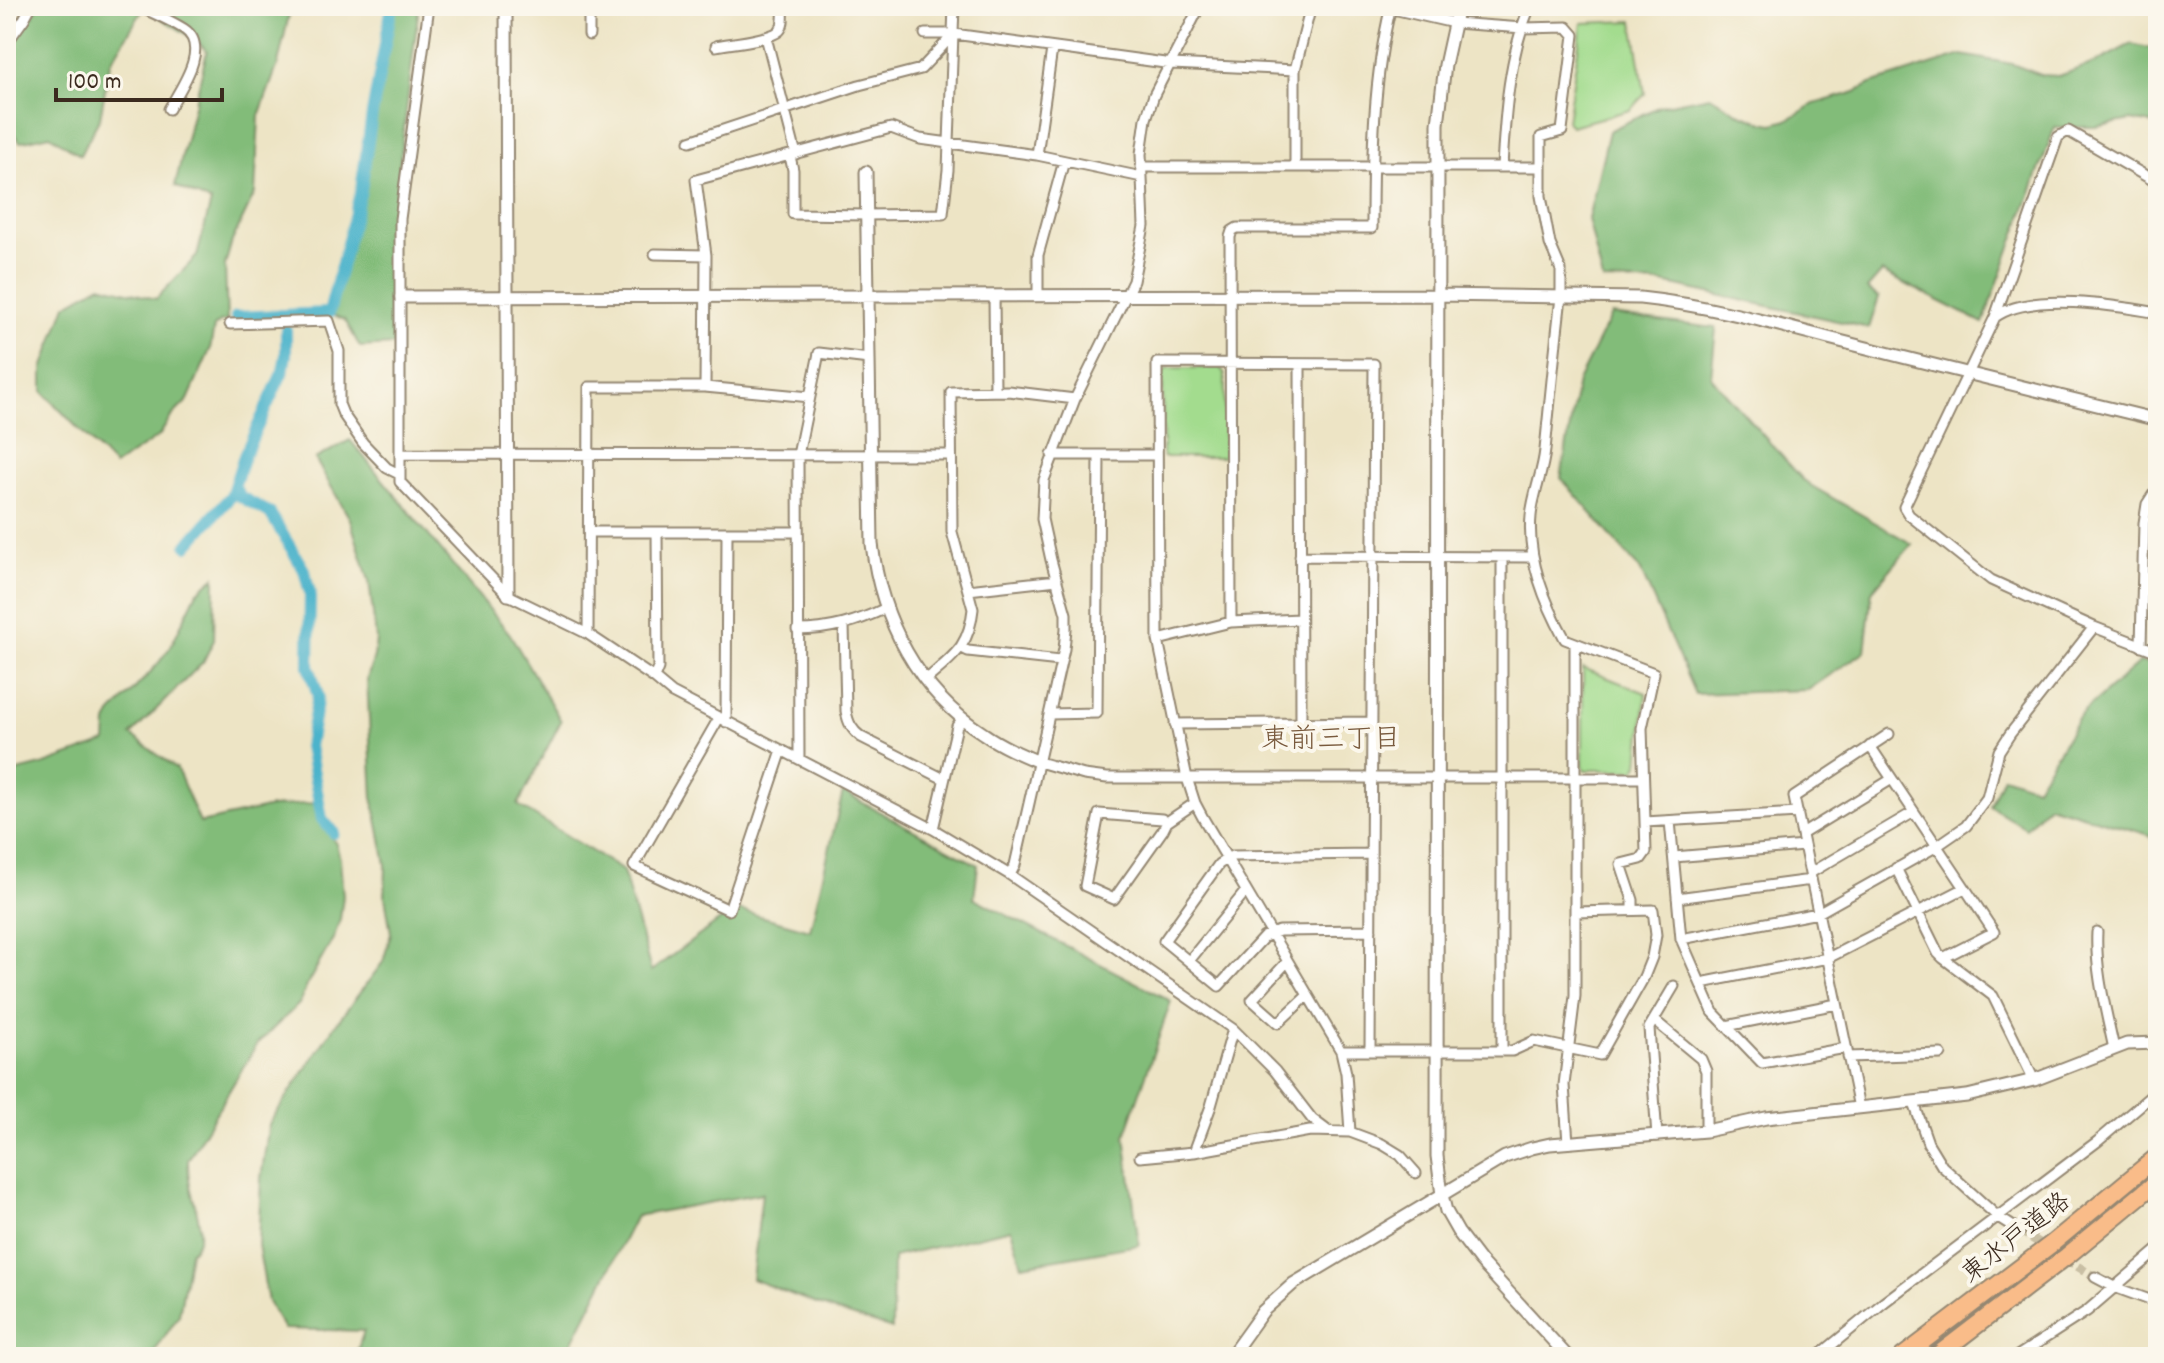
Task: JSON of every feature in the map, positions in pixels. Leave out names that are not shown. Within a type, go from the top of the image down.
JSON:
[{"type":"highway","name":"東水戸道路","points":[[1902,1357],[2054,1242],[2158,1156]]},
{"type":"highway","name":"東水戸道路","points":[[1935,1357],[2067,1256],[2158,1181]]},
{"type":"street","points":[[6,44],[31,6]]},
{"type":"street","points":[[138,6],[187,31],[193,41],[195,57],[192,68],[169,109]]},
{"type":"street","points":[[429,6],[400,219],[400,482],[508,595],[588,634],[672,693],[933,829],[1010,875],[1233,1029],[1275,1071],[1312,1119],[1328,1131]]},
{"type":"street","points":[[506,6],[508,595]]},
{"type":"street","points":[[589,6],[589,35]]},
{"type":"street","points":[[716,46],[778,32],[783,24],[783,6]]},
{"type":"street","points":[[766,37],[793,155],[793,214],[943,214],[950,144],[954,6]]},
{"type":"street","points":[[1010,875],[1015,865],[1064,649],[1066,614],[1042,519],[1044,480],[1075,399],[1133,281],[1144,226],[1141,172],[1146,119],[1154,95],[1200,6]]},
{"type":"street","points":[[1295,167],[1295,70],[1311,6]]},
{"type":"street","points":[[1458,6],[1440,98],[1438,167],[1437,1156],[1446,1211],[1458,1232],[1480,1261],[1568,1357]]},
{"type":"street","points":[[1502,167],[1507,100],[1530,6]]},
{"type":"street","points":[[1231,622],[1232,231],[1237,228],[1372,228],[1375,94],[1387,7],[1454,23],[1523,28],[1567,27],[1574,35],[1562,131],[1541,137],[1541,196],[1550,244],[1561,270],[1561,297],[1543,464],[1531,515],[1533,557],[1551,615],[1565,639],[1654,673],[1642,728],[1646,852],[1641,859],[1621,864],[1633,900],[1633,910]]},
{"type":"street","points":[[925,34],[954,34],[1172,64],[1295,70]]},
{"type":"street","points":[[690,141],[859,85],[921,69],[954,34]]},
{"type":"street","points":[[1037,155],[1052,49]]},
{"type":"street","points":[[705,387],[706,255],[696,180],[891,128],[920,139],[1141,172],[1295,167],[1540,167]]},
{"type":"street","points":[[2158,183],[2068,131],[2058,137],[1995,317],[1904,507],[1909,515],[1991,580],[2158,652]]},
{"type":"street","points":[[1038,295],[1038,255],[1064,161]]},
{"type":"street","points":[[866,172],[872,544],[877,575],[886,608],[907,654],[942,700],[963,719],[1009,749],[1039,762],[1107,778],[1643,778]]},
{"type":"street","points":[[655,254],[706,255]]},
{"type":"street","points":[[994,296],[995,391]]},
{"type":"street","points":[[401,297],[1616,297],[1672,301],[1769,323],[2158,420]]},
{"type":"street","points":[[1995,317],[2003,311],[2049,303],[2119,306],[2158,313]]},
{"type":"street","points":[[230,324],[329,321],[339,351],[339,404],[343,414],[363,443],[387,468],[399,474]]},
{"type":"street","points":[[799,759],[798,455],[819,353],[869,359]]},
{"type":"street","points":[[1350,1132],[1346,1073],[1341,1051],[1245,892],[1195,803],[1187,778],[1158,640],[1157,363],[1374,364],[1370,1051]]},
{"type":"street","points":[[1300,364],[1301,723]]},
{"type":"street","points":[[588,634],[589,387],[705,387],[810,397]]},
{"type":"street","points":[[926,680],[962,648],[973,609],[952,532],[951,392],[995,391],[1075,399]]},
{"type":"street","points":[[400,454],[951,455]]},
{"type":"street","points":[[1052,455],[1157,455]]},
{"type":"street","points":[[1049,714],[1097,713],[1099,455]]},
{"type":"street","points":[[2141,646],[2144,523],[2147,504],[2158,487]]},
{"type":"street","points":[[590,532],[797,532]]},
{"type":"street","points":[[654,678],[658,668],[657,532]]},
{"type":"street","points":[[727,532],[722,720],[634,866],[729,910],[782,750]]},
{"type":"street","points":[[1300,556],[1533,557]]},
{"type":"street","points":[[1502,557],[1502,1051]]},
{"type":"street","points":[[968,590],[1057,580]]},
{"type":"street","points":[[797,630],[844,625],[886,608]]},
{"type":"street","points":[[1158,640],[1231,622],[1300,619]]},
{"type":"street","points":[[844,625],[848,722],[861,737],[944,779]]},
{"type":"street","points":[[1681,939],[1818,913],[1937,846],[1966,826],[1987,798],[1995,765],[2005,743],[2094,627]]},
{"type":"street","points":[[1568,1143],[1564,1085],[1575,996],[1575,644]]},
{"type":"street","points":[[962,648],[1060,661]]},
{"type":"street","points":[[933,829],[957,726],[963,719]]},
{"type":"street","points":[[1175,724],[1372,722]]},
{"type":"street","points":[[1859,1108],[1794,797],[1889,734]]},
{"type":"street","points":[[1870,746],[1994,932],[1943,958]]},
{"type":"street","points":[[1802,834],[1892,779]]},
{"type":"street","points":[[1167,822],[1099,814],[1085,886],[1114,899],[1167,822],[1195,803]]},
{"type":"street","points":[[1677,898],[1811,877],[1914,812]]},
{"type":"street","points":[[1645,822],[1798,813]]},
{"type":"street","points":[[1670,821],[1681,939],[1713,1012],[1762,1063],[1847,1052],[1941,1054]]},
{"type":"street","points":[[1674,857],[1804,846]]},
{"type":"street","points":[[1371,854],[1226,858],[1164,941],[1219,986],[1270,934],[1279,931],[1371,930]]},
{"type":"street","points":[[1896,868],[1943,958],[1993,996],[2034,1080]]},
{"type":"street","points":[[1701,983],[1828,958],[1965,888]]},
{"type":"street","points":[[1189,961],[1245,892]]},
{"type":"street","points":[[1341,1051],[1512,1051],[1534,1041],[1600,1055],[1652,957],[1656,935],[1653,910],[1576,912]]},
{"type":"street","points":[[2097,932],[2098,973],[2114,1049]]},
{"type":"street","points":[[1287,962],[1252,1000],[1278,1023],[1307,996]]},
{"type":"street","points":[[1657,1136],[1649,1028],[1674,986]]},
{"type":"street","points":[[1726,1026],[1837,1004]]},
{"type":"street","points":[[1654,1020],[1701,1059],[1706,1071],[1706,1131]]},
{"type":"street","points":[[1194,1152],[1233,1029]]},
{"type":"street","points":[[1230,1357],[1263,1311],[1293,1284],[1505,1157],[1541,1146],[1706,1131],[1766,1118],[1967,1096],[2034,1080],[2127,1044],[2158,1043]]},
{"type":"street","points":[[1817,1357],[1883,1303],[2098,1141],[2158,1090]]},
{"type":"street","points":[[1914,1103],[1928,1143],[1942,1166],[1998,1217],[2020,1231]]},
{"type":"street","points":[[1140,1157],[1194,1152],[1310,1131],[1350,1132],[1382,1144],[1400,1155],[1416,1173]]},
{"type":"street","points":[[2016,1357],[2087,1311],[2158,1250]]},
{"type":"street","points":[[2095,1277],[2158,1303]]},
{"type":"green space","points":[[39,6],[291,6],[278,64],[259,116],[255,193],[232,241],[225,265],[227,321],[214,327],[210,350],[188,400],[171,417],[159,436],[114,466],[43,392],[43,369],[66,305],[101,285],[156,299],[197,256],[211,202],[175,186],[207,51],[193,38],[144,8],[110,63],[100,118],[80,155],[50,135],[20,142],[6,125],[6,54]]},
{"type":"green space","points":[[396,6],[419,6],[393,218],[393,345],[360,347],[345,320],[332,315],[364,190],[375,112]]},
{"type":"green space","points":[[1633,21],[1645,94],[1630,110],[1571,126],[1567,121],[1582,23]]},
{"type":"green space","points":[[2131,44],[2158,50],[2158,125],[2131,120],[2095,127],[2055,127],[1983,323],[1882,272],[1867,289],[1879,297],[1869,328],[1663,283],[1603,281],[1588,219],[1609,131],[1660,106],[1710,96],[1741,114],[1773,124],[1787,120],[1814,104],[1962,55],[2012,64],[2041,75],[2059,76],[2097,62]]},
{"type":"green space","points":[[1611,315],[1716,328],[1711,377],[1805,482],[1912,544],[1872,591],[1865,651],[1808,690],[1695,694],[1641,571],[1561,478],[1578,381]]},
{"type":"green space","points":[[1168,368],[1221,368],[1225,374],[1224,457],[1163,457],[1163,372]]},
{"type":"green space","points":[[350,440],[510,634],[561,721],[518,805],[623,871],[651,971],[735,909],[810,930],[843,792],[978,865],[974,898],[1171,1001],[1125,1136],[1139,1245],[1022,1265],[1011,1229],[893,1257],[892,1329],[752,1279],[762,1193],[636,1216],[565,1357],[355,1357],[364,1331],[284,1329],[268,1302],[258,1245],[261,1178],[269,1124],[333,1028],[383,962],[391,933],[385,897],[386,864],[373,799],[367,679],[376,639],[369,581],[350,519],[315,459]]},
{"type":"green space","points":[[215,577],[214,640],[203,662],[131,735],[177,769],[200,823],[271,807],[314,803],[319,819],[336,844],[340,859],[343,896],[340,919],[334,937],[299,1004],[257,1044],[188,1160],[199,1237],[190,1252],[179,1315],[151,1357],[6,1357],[6,774],[42,765],[106,742],[111,714],[157,665],[171,646],[197,592]]},
{"type":"green space","points":[[2140,662],[2158,666],[2158,847],[2150,835],[2048,805],[2026,828],[1990,806],[2003,776],[2036,787],[2082,713]]},
{"type":"green space","points":[[1583,668],[1646,693],[1639,764],[1635,770],[1585,770]]},
{"type":"waterway","points":[[236,317],[329,313],[361,190],[392,6]]},
{"type":"waterway","points":[[187,546],[231,496],[244,456],[283,371],[286,330]]},
{"type":"waterway","points":[[234,487],[241,497],[270,513],[304,570],[310,593],[309,666],[318,696],[309,746],[322,819],[334,833]]},
{"type":"tunnel","points":[[2020,1231],[2095,1277]]},
{"type":"district","name":"東前三丁目","points":[[1331,742]]}]
